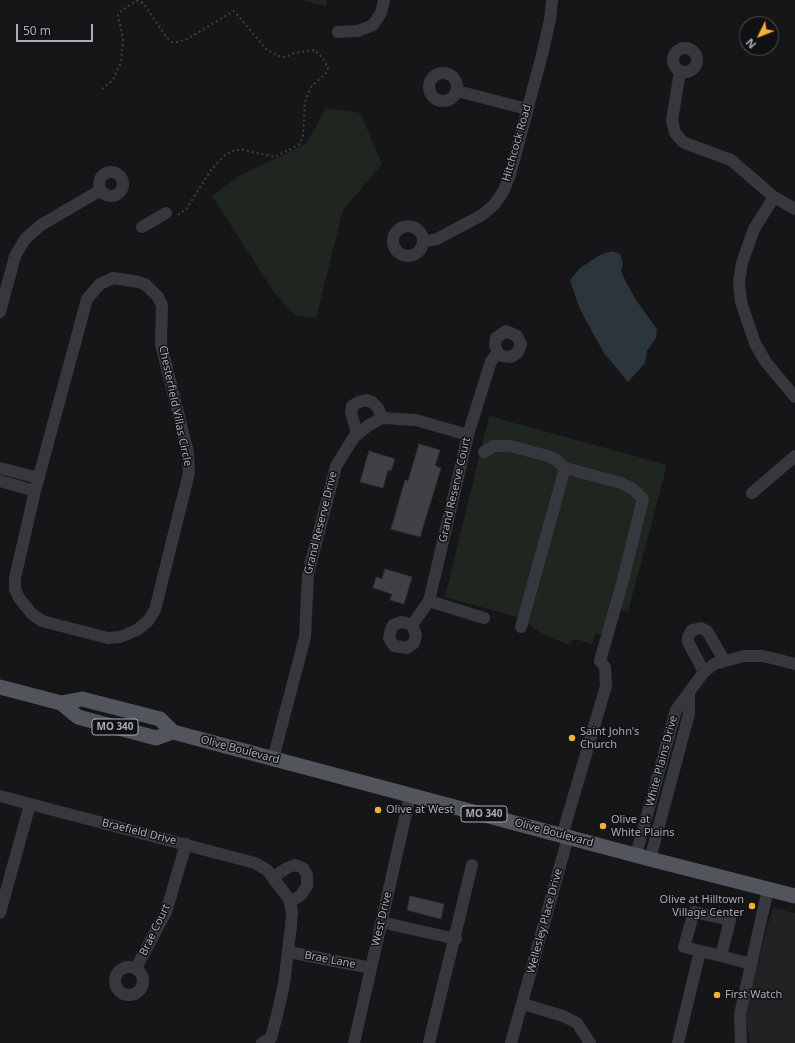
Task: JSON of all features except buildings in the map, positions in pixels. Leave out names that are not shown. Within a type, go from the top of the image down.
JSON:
[{"type":"main road","name":"Olive Boulevard","points":[[0,688],[61,703],[78,717],[156,738],[173,732],[410,796],[795,896]]},
{"type":"street","points":[[338,32],[358,31],[373,25],[381,13],[384,0]]},
{"type":"street","name":"Hitchcock Road","points":[[423,242],[437,238],[482,215],[494,205],[503,192],[510,175],[550,20],[552,0]]},
{"type":"street","points":[[680,72],[672,120],[675,133],[683,142],[731,160],[774,197],[795,209]]},
{"type":"street","points":[[457,91],[527,109]]},
{"type":"street","points":[[0,312],[15,256],[25,239],[41,225],[101,190]]},
{"type":"street","points":[[774,197],[754,229],[742,263],[739,282],[741,302],[755,343],[765,361],[795,397]]},
{"type":"street","points":[[142,227],[170,215]]},
{"type":"street","name":"Chesterfield Villas Circle","points":[[113,278],[139,282],[146,285],[158,297],[162,305],[161,344],[188,453],[189,473],[188,483],[155,610],[148,621],[137,630],[120,637],[108,638],[42,621],[32,614],[19,598],[15,589],[16,566],[35,491],[87,299],[94,289],[105,280],[113,278]]},
{"type":"street","name":"Grand Reserve Court","points":[[412,625],[429,601],[468,435],[491,361],[498,354]]},
{"type":"street","points":[[357,434],[351,412],[352,406],[366,400],[372,402],[378,408],[382,418],[416,420],[468,435]]},
{"type":"street","name":"Grand Reserve Drive","points":[[273,759],[306,637],[308,574],[336,466],[357,434],[382,418]]},
{"type":"street","points":[[484,452],[494,446],[510,446],[555,459],[565,468],[521,628]]},
{"type":"street","points":[[752,493],[795,456]]},
{"type":"street","points":[[0,468],[39,478]]},
{"type":"street","name":"Wellesley Place Drive","points":[[511,1043],[523,1004],[565,836],[606,686],[605,667],[600,661],[623,580],[643,499],[633,488],[621,483],[565,468]]},
{"type":"street","points":[[0,481],[35,491]]},
{"type":"street","points":[[429,601],[484,618]]},
{"type":"street","points":[[704,672],[688,642],[688,637],[692,630],[701,628],[707,631],[724,660]]},
{"type":"street","name":"White Plains Drive","points":[[643,857],[676,710],[704,672],[714,664],[724,660],[744,656],[763,656],[795,664]]},
{"type":"street","name":"Braefield Drive","points":[[0,796],[256,863],[273,877],[283,889],[290,903],[292,912],[289,952],[284,984],[269,1041]]},
{"type":"street","name":"West Drive","points":[[354,1043],[410,796]]},
{"type":"street","points":[[0,913],[30,804]]},
{"type":"street","name":"Brae Court","points":[[136,968],[166,912],[186,844]]},
{"type":"street","points":[[429,1043],[456,939],[472,865]]},
{"type":"street","points":[[273,877],[295,866],[303,868],[308,875],[307,886],[301,895],[290,903]]},
{"type":"street","points":[[741,1043],[740,1014],[768,889]]},
{"type":"street","points":[[721,956],[730,920],[694,912],[684,947],[751,964]]},
{"type":"street","points":[[381,922],[456,939]]},
{"type":"street","points":[[678,1043],[700,951]]},
{"type":"street","name":"Brae Lane","points":[[289,952],[371,968]]},
{"type":"street","points":[[523,1004],[563,1016],[577,1023],[590,1043]]},
{"type":"path","points":[[102,89],[113,80],[121,62],[123,39],[118,15],[121,11],[136,1],[140,1],[144,4],[167,38],[172,42],[187,39],[234,11],[266,49],[278,56],[286,57],[294,52],[315,50],[324,60],[328,68],[326,73],[311,87],[305,102],[303,136],[300,144],[275,157],[244,150],[235,150],[225,155],[211,170],[187,208],[170,215]]},
{"type":"shaded area","points":[[299,0],[327,0],[326,6]]},
{"type":"shaded area","points":[[326,108],[360,113],[382,164],[343,210],[316,318],[294,315],[274,292],[212,196],[239,176],[307,143]]},
{"type":"shaded area","points":[[612,251],[620,254],[623,263],[621,271],[626,282],[636,300],[657,329],[656,338],[647,351],[645,363],[628,382],[604,353],[579,307],[570,280],[580,268],[600,255]]},
{"type":"shaded area","points":[[489,416],[667,465],[628,612],[610,606],[603,635],[595,633],[592,644],[574,639],[568,645],[539,632],[517,617],[445,597]]},
{"type":"shaded area","points":[[775,908],[795,913],[795,1043],[750,1043],[745,1012],[772,910]]},
{"type":"place","name":"Saint John's Church","points":[[572,738]]},
{"type":"place","name":"Olive at West","points":[[378,810]]},
{"type":"place","name":"Olive at White Plains","points":[[603,826]]},
{"type":"place","name":"Olive at Hilltown Village Center","points":[[752,906]]},
{"type":"place","name":"First Watch","points":[[717,995]]}]
